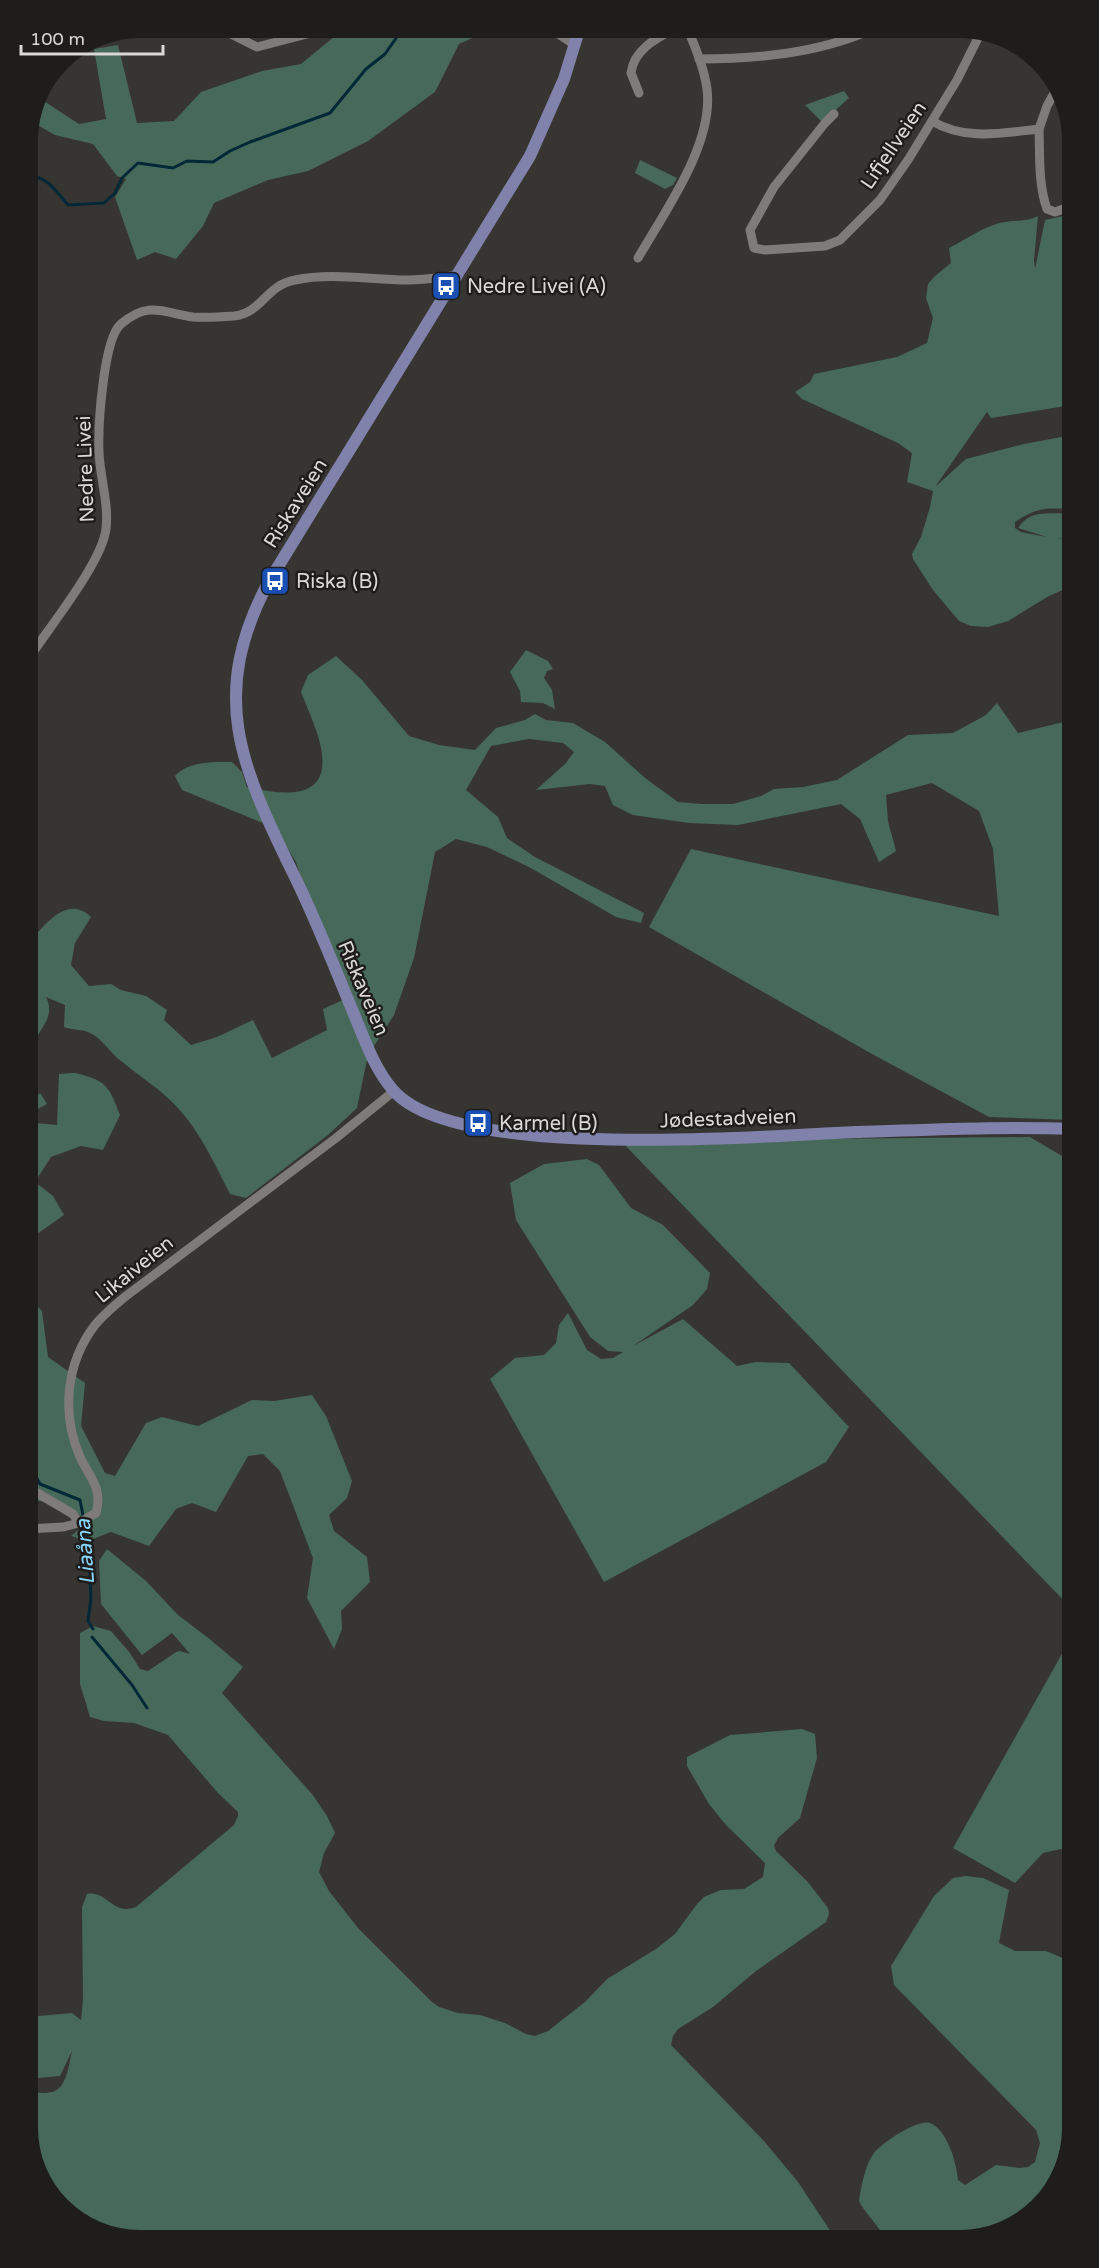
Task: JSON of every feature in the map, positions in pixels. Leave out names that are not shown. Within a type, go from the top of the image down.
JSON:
[{"type":"main road","name":"Riskaveien","points":[[394,1091],[368,1046],[249,774],[236,720],[236,680],[239,655],[245,633],[268,583],[458,275],[538,139],[556,100],[577,38]]},
{"type":"main road","name":"Jødestadveien","points":[[394,1091],[416,1108],[458,1123],[496,1130],[581,1139],[644,1141],[944,1129],[1062,1129]]},
{"type":"street","points":[[239,38],[257,47],[292,38]]},
{"type":"street","points":[[564,38],[575,45]]},
{"type":"street","points":[[639,93],[631,73],[637,55],[658,38]]},
{"type":"street","points":[[638,258],[673,197],[703,135],[708,102],[705,76],[691,38]]},
{"type":"street","points":[[699,59],[758,57],[807,51],[850,38]]},
{"type":"street","name":"Lifjellveien","points":[[834,114],[774,187],[750,230],[754,248],[765,250],[825,246],[840,240],[880,200],[957,80],[978,39]]},
{"type":"street","points":[[1052,97],[1039,129],[1040,168],[1043,198],[1047,209],[1055,212],[1062,210]]},
{"type":"street","points":[[932,121],[951,131],[970,135],[1039,129]]},
{"type":"street","name":"Nedre Livei","points":[[38,645],[76,590],[97,554],[106,532],[107,512],[99,453],[101,403],[110,347],[118,326],[127,319],[155,309],[199,317],[239,315],[256,307],[277,285],[299,279],[337,277],[411,280],[458,275]]},
{"type":"street","name":"Likaiveien","points":[[79,1523],[96,1512],[99,1494],[73,1438],[69,1412],[70,1384],[73,1365],[94,1326],[108,1310],[336,1138],[394,1091]]},
{"type":"street","points":[[38,1493],[73,1514],[79,1523],[63,1527],[38,1528]]},
{"type":"green space","points":[[333,38],[472,38],[459,44],[435,92],[368,141],[308,171],[268,180],[214,203],[203,226],[176,259],[155,252],[137,260],[115,197],[126,179],[117,176],[93,144],[55,135],[39,126],[45,102],[79,124],[106,119],[94,49],[118,45],[137,123],[174,121],[201,92],[262,71],[301,64]]},
{"type":"green space","points":[[844,91],[849,98],[822,122],[805,105]]},
{"type":"green space","points":[[640,160],[677,178],[673,185],[665,189],[635,173]]},
{"type":"green space","points":[[1038,216],[1035,269],[1045,220],[1062,216],[1062,407],[991,418],[987,412],[935,487],[966,459],[1062,437],[1062,509],[1036,511],[1015,522],[1015,528],[1021,532],[1047,537],[1018,528],[1029,517],[1062,513],[1062,538],[1058,539],[1062,539],[1062,590],[1008,621],[988,627],[971,626],[959,621],[933,590],[913,559],[912,554],[921,537],[933,491],[907,482],[912,453],[898,443],[802,399],[795,392],[810,382],[814,374],[897,357],[927,343],[933,318],[926,298],[928,284],[951,263],[949,248],[978,232],[990,226]]},
{"type":"green space","points":[[526,650],[548,661],[553,669],[547,671],[544,678],[552,690],[555,709],[543,703],[521,702],[520,691],[510,672]]},
{"type":"green space","points":[[336,656],[362,680],[409,736],[439,745],[475,750],[496,728],[525,720],[535,714],[546,720],[573,723],[605,742],[645,778],[678,802],[702,804],[733,804],[761,796],[774,789],[803,787],[837,780],[908,735],[953,733],[986,715],[997,703],[1018,733],[1062,722],[1062,1120],[989,1117],[872,1054],[649,927],[691,849],[999,916],[993,849],[979,811],[932,783],[886,795],[888,821],[896,851],[879,862],[860,819],[841,804],[738,825],[689,823],[633,815],[613,805],[605,786],[590,784],[536,790],[565,764],[574,752],[563,743],[529,739],[491,746],[466,790],[498,817],[507,838],[535,857],[644,913],[641,923],[616,917],[529,867],[487,847],[456,839],[435,852],[414,958],[394,1015],[368,1055],[357,1108],[328,1135],[246,1198],[230,1194],[201,1139],[178,1108],[158,1089],[117,1058],[95,1036],[64,1027],[65,1005],[46,997],[49,1004],[48,1016],[38,1036],[38,932],[56,915],[64,911],[73,909],[82,911],[91,917],[75,943],[71,965],[89,986],[111,984],[121,990],[146,996],[167,1010],[164,1020],[191,1045],[217,1037],[253,1020],[272,1058],[327,1030],[323,1009],[352,996],[307,897],[296,862],[275,828],[182,790],[175,776],[194,765],[209,762],[232,762],[242,772],[247,787],[286,793],[309,788],[317,781],[322,770],[322,754],[301,692],[308,675]]},
{"type":"green space","points":[[75,1073],[100,1082],[113,1097],[120,1115],[103,1150],[81,1146],[51,1157],[38,1177],[38,1123],[57,1125],[59,1074]]},
{"type":"green space","points":[[40,1093],[47,1104],[38,1109],[38,1095]]},
{"type":"green space","points":[[1030,1137],[1062,1156],[1062,1599],[621,1141]]},
{"type":"green space","points":[[587,1159],[599,1165],[631,1208],[663,1225],[710,1273],[707,1289],[693,1305],[633,1346],[683,1319],[737,1366],[756,1362],[789,1363],[849,1427],[826,1462],[604,1582],[490,1379],[515,1358],[544,1355],[556,1343],[559,1325],[568,1313],[587,1350],[601,1359],[613,1358],[623,1352],[608,1351],[590,1337],[516,1220],[510,1183],[544,1164]]},
{"type":"green space","points":[[38,1184],[53,1196],[64,1215],[38,1233]]},
{"type":"green space","points":[[38,1307],[42,1311],[48,1357],[85,1383],[81,1426],[105,1473],[115,1476],[146,1423],[162,1417],[198,1426],[252,1400],[274,1401],[312,1395],[326,1416],[352,1481],[347,1498],[329,1515],[334,1531],[367,1557],[370,1582],[341,1611],[342,1629],[334,1649],[307,1598],[313,1558],[280,1471],[263,1454],[248,1456],[216,1512],[192,1503],[176,1509],[149,1546],[111,1532],[88,1541],[71,1536],[89,1521],[60,1506],[38,1501]]},
{"type":"green space","points":[[107,1549],[146,1581],[178,1615],[243,1667],[222,1693],[312,1794],[327,1816],[335,1833],[324,1853],[319,1872],[329,1891],[358,1928],[439,2007],[458,2013],[480,2015],[505,2023],[526,2034],[535,2036],[548,2031],[585,2002],[607,1979],[656,1949],[675,1934],[704,1897],[721,1890],[744,1889],[763,1877],[765,1863],[726,1825],[709,1804],[687,1766],[687,1757],[730,1735],[802,1729],[815,1734],[817,1758],[800,1818],[778,1838],[774,1846],[776,1851],[807,1881],[828,1908],[829,1914],[826,1922],[756,1971],[713,2007],[678,2029],[671,2045],[764,2141],[798,2182],[830,2230],[133,2230],[107,2225],[72,2205],[51,2179],[39,2148],[38,2093],[52,2092],[61,2086],[72,2051],[60,2076],[38,2078],[38,2016],[72,2013],[81,2020],[83,2000],[82,1907],[87,1894],[100,1896],[121,1908],[136,1907],[234,1825],[238,1816],[238,1812],[218,1793],[168,1735],[134,1723],[104,1721],[90,1717],[80,1684],[80,1633],[93,1626],[111,1631],[140,1669],[148,1671],[176,1652],[190,1654],[172,1633],[142,1655],[101,1604],[99,1561]]},
{"type":"green space","points":[[1062,1654],[1062,1849],[1043,1853],[1015,1883],[953,1848]]},
{"type":"green space","points":[[966,1876],[983,1878],[1009,1890],[999,1943],[1015,1951],[1046,1951],[1062,1958],[1061,2141],[1051,2173],[1036,2196],[1016,2213],[998,2223],[979,2229],[879,2230],[859,2201],[864,2176],[874,2153],[900,2133],[924,2123],[930,2123],[936,2127],[950,2148],[958,2180],[965,2185],[996,2165],[1028,2167],[1035,2162],[1040,2143],[1036,2130],[894,1985],[891,1966],[934,1896],[953,1878]]},
{"type":"waterway","points":[[38,178],[46,181],[68,205],[104,203],[115,193],[122,178],[138,163],[173,168],[187,161],[213,162],[250,142],[330,113],[366,69],[385,54],[396,38]]},
{"type":"waterway","name":"Liaåna","points":[[38,1480],[40,1484],[80,1500],[88,1541],[91,1598],[88,1621],[93,1629]]},
{"type":"waterway","name":"Liaåna","points":[[92,1637],[132,1685],[147,1708]]},
{"type":"place","name":"Nedre Livei (A)","points":[[446,286]]},
{"type":"place","name":"Riska (B)","points":[[275,581]]},
{"type":"place","name":"Karmel (B)","points":[[478,1123]]}]
